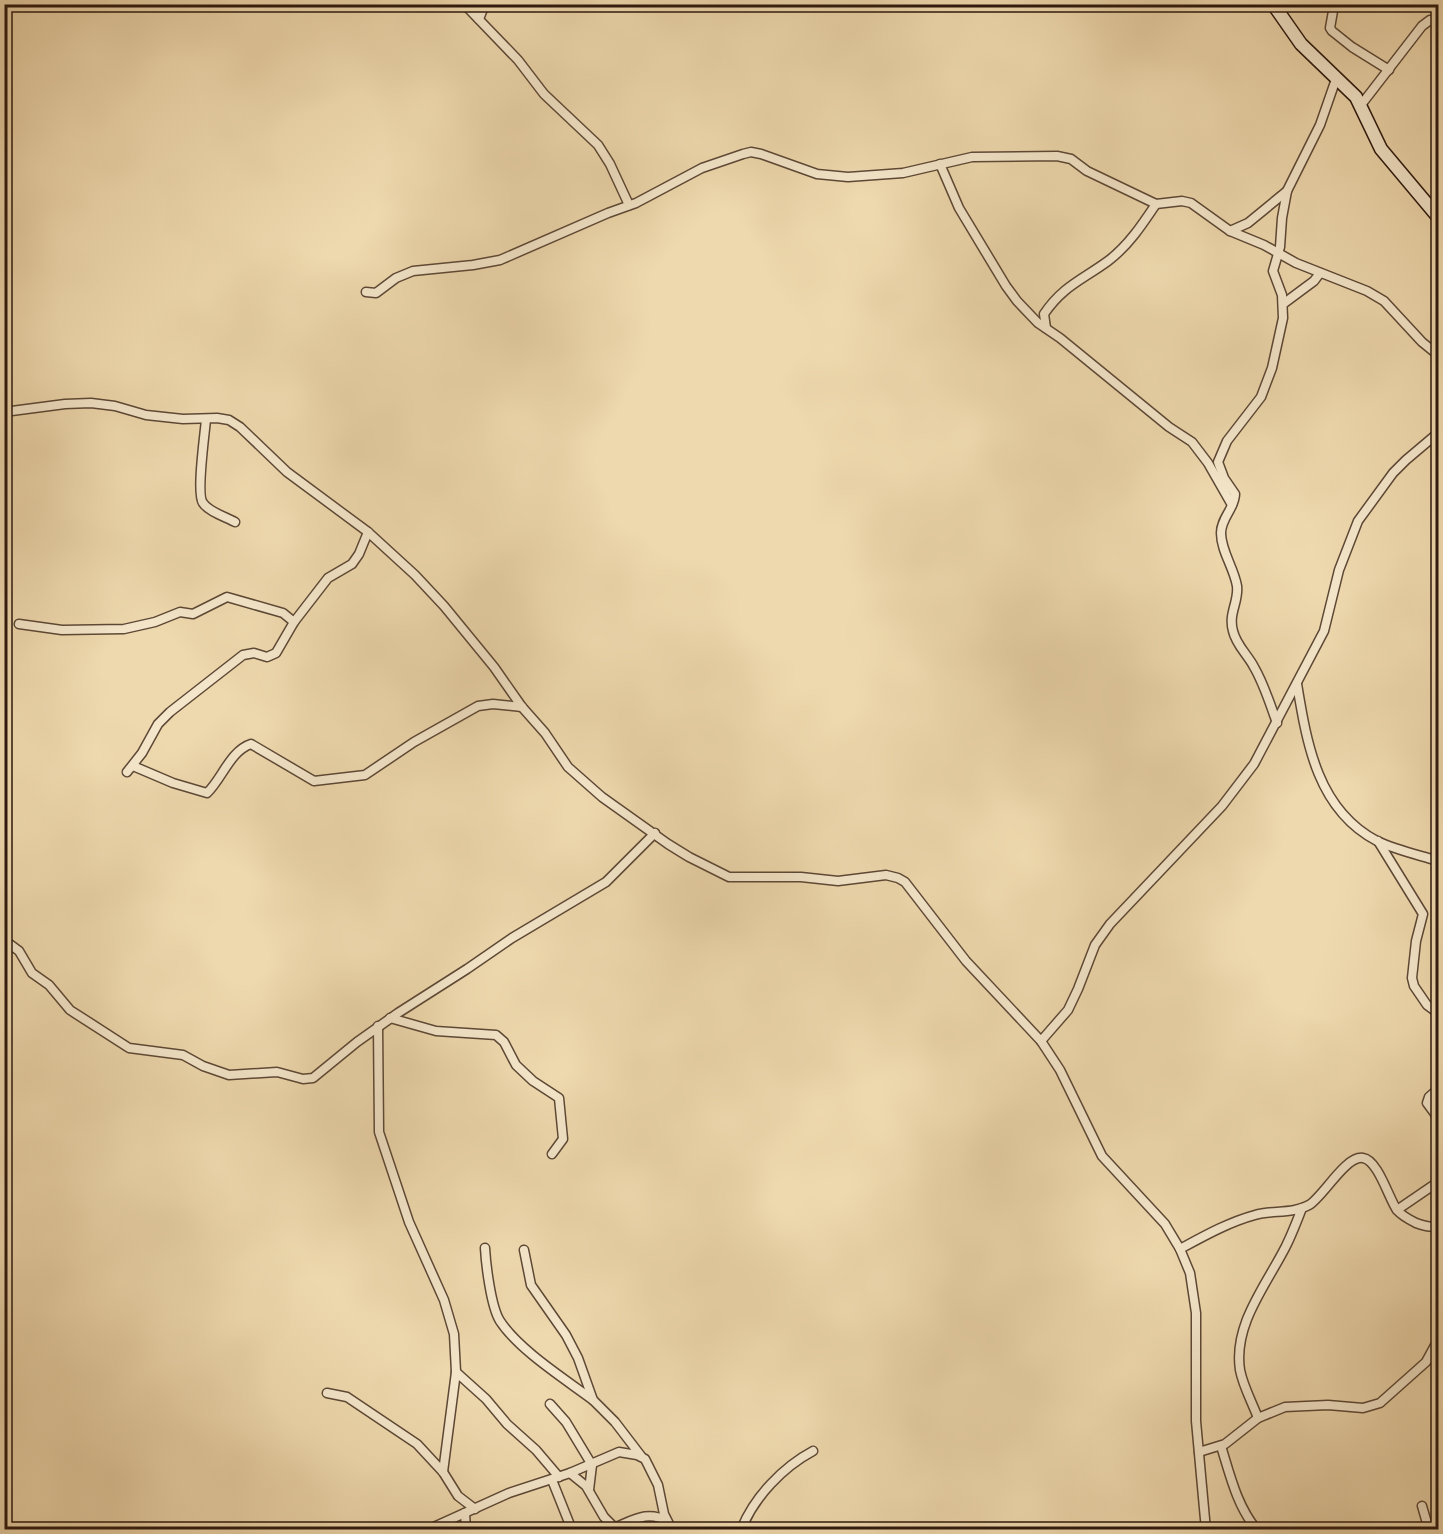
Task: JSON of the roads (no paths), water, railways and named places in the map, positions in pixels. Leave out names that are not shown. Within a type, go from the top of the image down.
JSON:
[{"type":"street","points":[[464,4],[518,60],[544,94],[598,145],[629,205]]},
{"type":"street","points":[[479,19],[485,4]]},
{"type":"street","points":[[1273,4],[1301,44],[1356,97],[1381,148],[1438,217]]},
{"type":"street","points":[[1329,4],[1333,11],[1330,28],[1332,31],[1352,47],[1389,70]]},
{"type":"street","points":[[1361,105],[1426,22],[1430,20],[1438,22]]},
{"type":"street","points":[[1277,723],[1262,682],[1232,630],[1231,615],[1237,597],[1237,585],[1228,564],[1221,531],[1235,494],[1220,469],[1219,456],[1227,441],[1257,403],[1264,390],[1283,318],[1282,295],[1273,271],[1278,253],[1282,212],[1287,191],[1320,125],[1336,79]]},
{"type":"street","points":[[366,292],[376,293],[396,278],[419,269],[457,267],[500,260],[659,192],[702,168],[751,152],[830,177],[895,174],[985,156],[1061,156],[1071,159],[1094,175],[1156,204],[1187,201],[1230,231],[1320,273],[1377,296],[1438,355]]},
{"type":"street","points":[[940,165],[959,208],[1006,286],[1038,323],[1169,427],[1192,442],[1208,463],[1232,505]]},
{"type":"street","points":[[1230,231],[1248,223],[1287,191]]},
{"type":"street","points":[[1047,329],[1044,314],[1057,296],[1117,254],[1137,232],[1156,204]]},
{"type":"street","points":[[1283,304],[1314,281],[1320,273]]},
{"type":"street","points":[[4,412],[91,403],[115,406],[146,415],[229,420],[240,427],[287,472],[368,532],[415,575],[444,606],[494,667],[568,767],[609,802],[688,857],[729,877],[801,877],[837,880],[879,875],[898,878],[911,888],[966,961],[1041,1041],[1060,1070],[1102,1156],[1165,1224],[1180,1249],[1190,1273],[1196,1312],[1196,1413],[1206,1530]]},
{"type":"street","points":[[206,419],[201,499],[207,507],[235,522]]},
{"type":"street","points":[[1041,1041],[1068,1010],[1095,945],[1110,924],[1230,796],[1254,764],[1326,626],[1339,570],[1358,521],[1393,473],[1438,433]]},
{"type":"street","points":[[368,532],[352,564],[328,578],[294,621],[276,653],[267,657],[254,652],[243,655],[163,717],[130,769],[206,794],[241,750],[251,744],[314,781],[341,776],[360,777],[414,742],[478,706],[493,704],[522,707]]},
{"type":"street","points":[[19,624],[62,630],[124,629],[155,622],[180,612],[193,614],[227,597],[283,612],[294,621]]},
{"type":"street","points":[[1297,684],[1309,744],[1326,791],[1342,814],[1378,841],[1438,861]]},
{"type":"street","points":[[4,940],[19,951],[32,973],[49,985],[70,1010],[126,1046],[137,1050],[183,1055],[203,1066],[229,1075],[277,1072],[303,1079],[313,1078],[378,1026],[512,938],[606,882],[655,833]]},
{"type":"street","points":[[1378,841],[1423,914],[1416,941],[1412,978],[1414,986],[1427,1005],[1438,1013]]},
{"type":"street","points":[[390,1018],[436,1031],[492,1034],[501,1038],[516,1065],[533,1081],[559,1098],[561,1130],[564,1137],[552,1155]]},
{"type":"street","points":[[378,1026],[380,1132],[409,1222],[444,1300],[456,1346],[456,1372],[443,1472]]},
{"type":"street","points":[[1438,1089],[1427,1102],[1438,1118]]},
{"type":"street","points":[[1180,1249],[1215,1230],[1251,1216],[1302,1208],[1316,1201],[1350,1162],[1363,1158],[1376,1169],[1397,1210],[1415,1222],[1433,1227],[1438,1226]]},
{"type":"street","points":[[1397,1210],[1438,1182]]},
{"type":"street","points":[[1258,1418],[1240,1371],[1239,1356],[1244,1329],[1252,1308],[1286,1247],[1302,1208]]},
{"type":"street","points":[[485,1248],[487,1271],[499,1320],[535,1356],[593,1400],[615,1422],[648,1465],[658,1485],[669,1526]]},
{"type":"street","points":[[524,1250],[531,1285],[566,1335],[578,1358],[593,1400]]},
{"type":"street","points":[[1199,1452],[1221,1446],[1258,1418],[1285,1407],[1328,1405],[1363,1408],[1380,1403],[1426,1362],[1438,1340]]},
{"type":"street","points":[[456,1372],[483,1395],[507,1424],[536,1450],[556,1478],[572,1530]]},
{"type":"street","points":[[327,1394],[347,1397],[422,1448],[443,1472],[458,1496],[466,1530]]},
{"type":"street","points":[[550,1404],[566,1422],[592,1465],[589,1490]]},
{"type":"street","points":[[1221,1446],[1235,1490],[1248,1519],[1257,1530]]},
{"type":"street","points":[[741,1530],[746,1518],[763,1493],[793,1463],[813,1450]]},
{"type":"street","points":[[427,1530],[509,1493],[592,1465],[619,1452],[641,1456]]},
{"type":"street","points":[[570,1473],[589,1490],[613,1529],[641,1516],[649,1515],[655,1516],[669,1526]]},
{"type":"street","points":[[458,1496],[475,1509]]},
{"type":"street","points":[[1422,1506],[1429,1530]]}]
